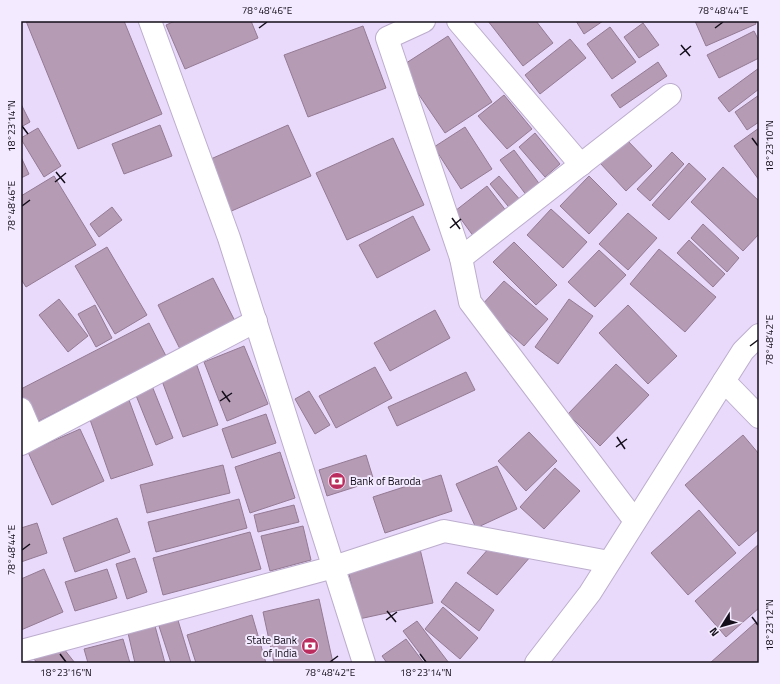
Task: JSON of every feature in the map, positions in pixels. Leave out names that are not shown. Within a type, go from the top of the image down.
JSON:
[{"type":"street","points":[[150,21],[229,238],[364,663]]},
{"type":"street","points":[[424,21],[385,29],[461,258],[470,302],[635,521]]},
{"type":"street","points":[[458,21],[581,165]]},
{"type":"street","points":[[461,258],[670,95]]},
{"type":"street","points":[[21,409],[27,440],[256,321]]},
{"type":"street","points":[[536,663],[590,593],[743,351],[759,335]]},
{"type":"street","points":[[724,381],[759,417]]},
{"type":"street","points":[[21,651],[334,567],[444,531],[609,562]]},
{"type":"building","points":[[26,21],[124,21],[162,114],[78,149]]},
{"type":"building","points":[[175,21],[251,21],[258,38],[185,69],[166,25]]},
{"type":"building","points":[[488,21],[536,21],[553,43],[523,66]]},
{"type":"building","points":[[576,21],[603,21],[584,34]]},
{"type":"building","points":[[695,21],[755,21],[756,24],[706,46]]},
{"type":"building","points":[[643,23],[659,45],[639,58],[624,37]]},
{"type":"building","points":[[363,26],[386,88],[308,117],[284,55]]},
{"type":"building","points":[[610,27],[636,62],[612,79],[587,44]]},
{"type":"building","points":[[754,31],[759,41],[759,58],[719,78],[707,55]]},
{"type":"building","points":[[448,36],[492,102],[445,133],[400,67]]},
{"type":"building","points":[[570,39],[586,58],[540,94],[525,75]]},
{"type":"building","points":[[658,62],[667,76],[620,108],[611,95]]},
{"type":"building","points":[[759,68],[759,89],[729,112],[718,98]]},
{"type":"building","points":[[504,95],[532,129],[507,149],[478,116]]},
{"type":"building","points":[[759,95],[759,122],[747,130],[735,112]]},
{"type":"building","points":[[21,104],[30,122],[21,127]]},
{"type":"building","points":[[160,125],[172,156],[124,174],[112,144]]},
{"type":"building","points":[[288,125],[311,176],[227,213],[204,162]]},
{"type":"building","points":[[465,127],[492,169],[461,189],[434,147]]},
{"type":"building","points":[[38,128],[61,166],[44,177],[21,139]]},
{"type":"building","points":[[759,128],[759,180],[734,146]]},
{"type":"building","points":[[535,133],[560,164],[545,177],[519,147]]},
{"type":"building","points":[[393,138],[424,205],[347,240],[316,173]]},
{"type":"building","points":[[626,139],[652,166],[626,191],[600,163]]},
{"type":"building","points":[[514,150],[541,186],[527,196],[500,160]]},
{"type":"building","points":[[672,152],[684,164],[650,201],[637,189]]},
{"type":"building","points":[[21,157],[29,174],[21,178]]},
{"type":"building","points":[[689,163],[706,179],[669,220],[652,205]]},
{"type":"building","points":[[723,167],[759,201],[759,234],[743,251],[691,202]]},
{"type":"building","points":[[54,176],[96,245],[26,287],[21,279],[21,196]]},
{"type":"building","points":[[499,176],[522,202],[512,211],[490,184]]},
{"type":"building","points":[[589,176],[617,204],[589,234],[560,206]]},
{"type":"building","points":[[487,186],[507,212],[474,237],[455,211]]},
{"type":"building","points":[[112,207],[122,220],[99,237],[90,224]]},
{"type":"building","points":[[551,209],[587,242],[563,268],[527,235]]},
{"type":"building","points":[[628,213],[657,238],[628,270],[599,244]]},
{"type":"building","points":[[413,216],[430,250],[377,278],[359,245]]},
{"type":"building","points":[[703,224],[739,258],[727,272],[691,238]]},
{"type":"building","points":[[689,240],[725,274],[713,287],[677,253]]},
{"type":"building","points":[[514,242],[557,285],[536,305],[493,262]]},
{"type":"building","points":[[107,247],[147,315],[115,334],[75,266]]},
{"type":"building","points":[[659,249],[716,297],[685,332],[630,284]]},
{"type":"building","points":[[599,250],[626,275],[595,307],[568,282]]},
{"type":"building","points":[[213,278],[237,325],[182,353],[158,305]]},
{"type":"building","points":[[504,281],[548,319],[524,346],[480,307]]},
{"type":"building","points":[[59,299],[88,336],[68,352],[39,315]]},
{"type":"building","points":[[569,299],[593,316],[558,364],[535,347]]},
{"type":"building","points":[[95,305],[112,338],[96,347],[78,314]]},
{"type":"building","points":[[628,305],[677,356],[648,384],[599,333]]},
{"type":"building","points":[[435,310],[450,338],[390,371],[374,343]]},
{"type":"building","points":[[149,323],[166,356],[35,423],[21,397],[21,389]]},
{"type":"building","points":[[244,346],[268,404],[227,421],[204,362]]},
{"type":"building","points":[[195,360],[218,425],[183,437],[159,373]]},
{"type":"building","points":[[616,364],[649,395],[600,446],[568,414]]},
{"type":"building","points":[[375,367],[392,398],[336,428],[319,396]]},
{"type":"building","points":[[466,372],[475,390],[397,426],[388,407]]},
{"type":"building","points":[[150,381],[173,438],[156,445],[133,388]]},
{"type":"building","points":[[309,391],[330,425],[315,434],[295,399]]},
{"type":"building","points":[[129,400],[153,465],[111,479],[88,414]]},
{"type":"building","points":[[266,414],[276,443],[232,458],[222,429]]},
{"type":"building","points":[[80,429],[104,481],[52,505],[28,452]]},
{"type":"building","points":[[529,432],[557,461],[526,491],[498,461]]},
{"type":"building","points":[[743,435],[759,454],[759,529],[739,546],[685,485]]},
{"type":"building","points":[[280,452],[295,498],[250,513],[235,467]]},
{"type":"building","points":[[366,455],[374,481],[327,496],[319,470]]},
{"type":"building","points":[[223,465],[230,493],[147,513],[140,485]]},
{"type":"building","points":[[497,466],[517,509],[476,528],[456,484]]},
{"type":"building","points":[[555,468],[580,491],[544,529],[520,507]]},
{"type":"building","points":[[441,475],[452,511],[385,533],[373,497]]},
{"type":"building","points":[[239,499],[247,528],[156,552],[148,522]]},
{"type":"building","points":[[294,505],[299,522],[258,532],[254,515]]},
{"type":"building","points":[[699,510],[736,553],[688,595],[651,553]]},
{"type":"building","points":[[117,518],[130,552],[75,572],[63,538]]},
{"type":"building","points":[[37,523],[47,553],[21,562],[21,528]]},
{"type":"building","points":[[303,526],[311,560],[270,571],[261,536]]},
{"type":"building","points":[[250,532],[261,569],[163,595],[153,558]]},
{"type":"building","points":[[759,544],[759,608],[726,637],[695,601]]},
{"type":"building","points":[[490,547],[531,556],[497,595],[467,573]]},
{"type":"building","points":[[420,549],[433,603],[359,619],[347,565]]},
{"type":"building","points":[[135,558],[147,592],[127,599],[116,564]]},
{"type":"building","points":[[44,569],[63,612],[21,630],[21,579]]},
{"type":"building","points":[[107,569],[117,598],[75,611],[65,582]]},
{"type":"building","points":[[456,582],[494,610],[479,631],[441,602]]},
{"type":"building","points":[[319,599],[333,663],[274,663],[263,612]]},
{"type":"building","points":[[443,607],[478,638],[460,659],[425,629]]},
{"type":"building","points":[[252,615],[266,663],[196,663],[187,635]]},
{"type":"building","points":[[177,617],[191,663],[171,663],[158,623]]},
{"type":"building","points":[[417,621],[449,663],[427,663],[403,631]]},
{"type":"building","points":[[755,623],[759,627],[759,663],[710,663]]},
{"type":"building","points":[[155,626],[165,663],[135,663],[128,633]]},
{"type":"building","points":[[123,639],[130,663],[88,663],[84,649]]},
{"type":"building","points":[[406,639],[424,663],[387,663],[382,656]]},
{"type":"building","points":[[60,644],[75,663],[37,663],[34,659]]},
{"type":"place","name":"Bank of Baroda","points":[[337,481]]},
{"type":"place","name":"State Bank of India","points":[[310,646]]}]
